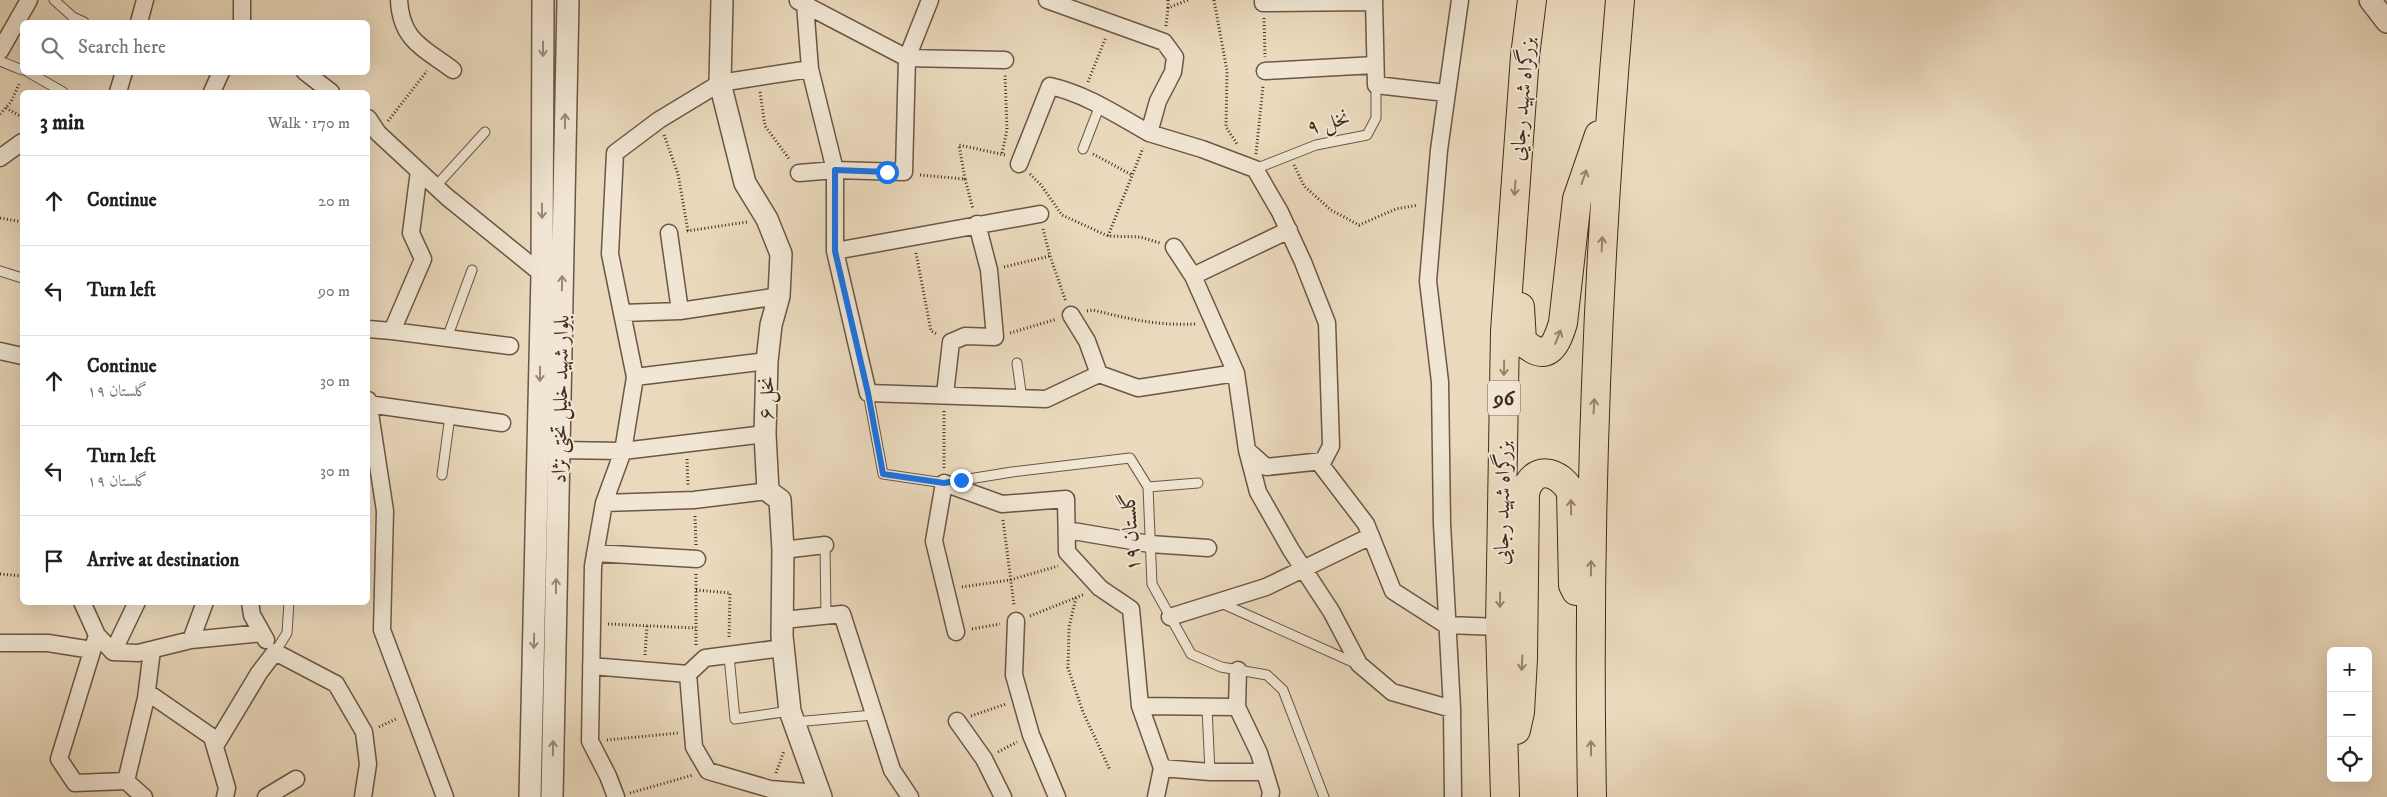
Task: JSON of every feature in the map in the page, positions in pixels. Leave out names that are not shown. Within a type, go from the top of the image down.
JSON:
[{"type":"highway","name":"بزرگراه شهید رجایی","points":[[1504,788],[1500,626],[1505,331],[1525,56],[1532,0]]},
{"type":"highway","points":[[1592,797],[1592,441],[1611,98],[1620,0]]},
{"type":"highway","points":[[1513,218],[1520,278],[1522,341],[1534,351],[1549,351],[1557,342],[1563,324],[1577,199],[1611,98]]},
{"type":"highway","points":[[1504,788],[1520,712],[1523,659],[1525,493],[1528,483],[1540,474],[1553,474],[1565,481],[1571,492],[1573,585],[1591,621]]},
{"type":"street","points":[[0,51],[29,0]]},
{"type":"street","points":[[140,20],[145,0]]},
{"type":"street","points":[[242,0],[242,20]]},
{"type":"street","points":[[399,0],[400,12],[409,37],[453,70]]},
{"type":"street","name":"بلوار شهید خلیل تختی نژاد","points":[[530,797],[542,274],[544,0]]},
{"type":"street","name":"بلوار شهید خلیل تختی نژاد","points":[[552,797],[568,0]]},
{"type":"street","name":"نخل ۶","points":[[722,0],[720,83],[745,183],[767,219],[780,254],[779,296],[771,325],[767,361],[765,434],[768,491]]},
{"type":"street","points":[[799,173],[835,170],[904,172],[907,58],[930,0]]},
{"type":"street","points":[[1047,0],[1164,42],[1175,57],[1173,72],[1158,101],[1149,132]]},
{"type":"street","points":[[1263,0],[1263,2],[1374,1]]},
{"type":"street","points":[[1453,797],[1452,710],[1446,626],[1440,382],[1428,281],[1434,201],[1446,93],[1460,0]]},
{"type":"street","points":[[2370,0],[2387,22]]},
{"type":"street","name":"نخل ۹","points":[[1374,1],[1376,85]]},
{"type":"street","points":[[800,2],[907,58],[1005,60]]},
{"type":"street","points":[[800,2],[810,70],[835,170],[835,251],[868,393],[945,394],[1046,399],[1100,374],[1138,388],[1236,373]]},
{"type":"street","points":[[1265,71],[1375,65]]},
{"type":"street","points":[[616,797],[608,776],[590,741],[593,566],[604,503],[623,451],[635,377],[610,254],[615,153],[659,120],[720,83],[810,70]]},
{"type":"street","points":[[119,90],[123,75]]},
{"type":"street","points":[[309,75],[328,90]]},
{"type":"street","points":[[1376,85],[1446,93]]},
{"type":"street","points":[[1019,164],[1050,86],[1068,90],[1149,132],[1255,169],[1289,230],[1327,323],[1331,446],[1321,465],[1366,524],[1393,592],[1446,626],[1500,626]]},
{"type":"street","points":[[370,121],[378,133],[419,171],[542,274]]},
{"type":"street","points":[[0,158],[20,143]]},
{"type":"street","points":[[392,330],[423,259],[411,233],[419,171]]},
{"type":"street","points":[[835,251],[1040,214]]},
{"type":"street","points":[[945,394],[950,342],[965,336],[995,337],[989,270],[977,224]]},
{"type":"street","points":[[1193,276],[1289,230]]},
{"type":"street","points":[[669,233],[680,311]]},
{"type":"street","points":[[1174,247],[1193,276],[1236,373],[1247,450],[1258,492],[1290,550],[1331,611],[1359,664],[1392,692],[1452,710]]},
{"type":"street","points":[[622,313],[680,311],[779,296]]},
{"type":"street","points":[[1071,315],[1087,341],[1100,374]]},
{"type":"street","points":[[370,329],[392,330],[510,346]]},
{"type":"street","points":[[0,350],[20,355]]},
{"type":"street","points":[[635,377],[767,361]]},
{"type":"street","points":[[370,404],[502,423]]},
{"type":"street","points":[[370,431],[385,511],[375,590],[382,630],[445,797]]},
{"type":"street","points":[[559,450],[623,451],[765,434]]},
{"type":"street","points":[[1247,450],[1266,467],[1323,461]]},
{"type":"street","points":[[956,632],[934,541],[944,483],[1002,504],[1066,500],[1067,552],[1100,588],[1130,609],[1140,706],[1162,768],[1156,797]]},
{"type":"street","points":[[604,503],[691,500],[768,491],[780,500],[783,550],[784,648],[793,716],[819,795],[770,789],[708,771],[694,747],[692,671]]},
{"type":"street","points":[[1066,530],[1150,544],[1208,548]]},
{"type":"street","points":[[1170,617],[1266,587],[1371,536]]},
{"type":"street","points":[[783,550],[825,545]]},
{"type":"street","points":[[595,553],[696,559]]},
{"type":"street","points":[[83,605],[95,642],[59,759],[83,790],[126,781]]},
{"type":"street","points":[[113,652],[136,605]]},
{"type":"street","points":[[191,640],[204,605]]},
{"type":"street","points":[[250,605],[252,615],[275,652],[336,684],[364,732],[368,764],[363,797]]},
{"type":"street","points":[[783,620],[842,614],[892,770],[910,797]]},
{"type":"street","points":[[1016,622],[1014,675],[1031,735],[1057,797]]},
{"type":"street","points":[[0,643],[95,642],[113,652],[138,653],[191,640],[262,632]]},
{"type":"street","points":[[591,666],[645,671],[692,671],[705,658],[784,648]]},
{"type":"street","points":[[126,781],[147,692],[152,650]]},
{"type":"street","points":[[215,746],[259,673],[275,652]]},
{"type":"street","points":[[1238,670],[1237,707],[1259,753],[1271,792],[1270,797]]},
{"type":"street","points":[[147,692],[212,737],[227,788],[225,797]]},
{"type":"street","points":[[1140,706],[1237,707]]},
{"type":"street","points":[[957,721],[984,759],[1003,797]]},
{"type":"street","points":[[1162,768],[1210,772],[1265,772]]},
{"type":"street","points":[[266,797],[296,780]]},
{"type":"street","points":[[126,781],[144,797]]},
{"type":"lane","points":[[54,0],[72,20]]},
{"type":"lane","points":[[0,61],[20,69]]},
{"type":"lane","points":[[43,76],[61,90]]},
{"type":"lane","name":"نخل ۹","points":[[1255,169],[1316,145],[1367,135],[1376,118],[1376,85]]},
{"type":"lane","points":[[1083,149],[1100,105]]},
{"type":"lane","points":[[436,186],[485,132]]},
{"type":"lane","points":[[447,338],[472,270]]},
{"type":"lane","points":[[0,271],[20,277]]},
{"type":"lane","points":[[1018,363],[1022,399]]},
{"type":"lane","name":"گلستان ۱۹","points":[[868,393],[883,474],[944,483],[1130,458],[1148,487],[1152,584],[1191,654],[1221,667],[1267,675],[1283,690],[1324,797]]},
{"type":"lane","points":[[442,475],[450,416]]},
{"type":"lane","points":[[1148,487],[1198,483]]},
{"type":"lane","points":[[825,545],[826,616]]},
{"type":"lane","points":[[1218,602],[1359,664]]},
{"type":"lane","points":[[275,652],[286,633],[289,605]]},
{"type":"lane","points":[[729,656],[735,719],[873,714]]},
{"type":"lane","points":[[1206,708],[1210,772]]},
{"type":"path","points":[[1164,42],[1168,0]]},
{"type":"path","points":[[1168,8],[1188,0]]},
{"type":"path","points":[[1214,0],[1227,71],[1226,127],[1255,169]]},
{"type":"path","points":[[1082,97],[1112,23]]},
{"type":"path","points":[[378,133],[438,58]]},
{"type":"path","points":[[1002,153],[1007,130],[1005,60]]},
{"type":"path","points":[[758,78],[765,126],[799,173]]},
{"type":"path","points":[[0,114],[6,108],[21,80]]},
{"type":"path","points":[[6,108],[20,116]]},
{"type":"path","points":[[659,120],[678,174],[688,231]]},
{"type":"path","points":[[1108,236],[1149,132]]},
{"type":"path","points":[[977,224],[965,179],[959,145],[1002,153],[1019,164],[1041,185],[1062,215],[1108,236],[1140,236],[1174,247]]},
{"type":"path","points":[[1083,149],[1132,175]]},
{"type":"path","points":[[1289,156],[1304,186],[1331,210],[1359,225],[1396,209],[1434,201]]},
{"type":"path","points":[[904,172],[965,179]]},
{"type":"path","points":[[1040,214],[1050,256],[1071,315]]},
{"type":"path","points":[[0,218],[20,222]]},
{"type":"path","points":[[669,233],[767,219]]},
{"type":"path","points":[[912,236],[931,331],[950,342]]},
{"type":"path","points":[[989,270],[1050,256]]},
{"type":"path","points":[[995,337],[1093,310],[1130,320],[1168,325],[1214,323]]},
{"type":"path","points":[[944,483],[945,394]]},
{"type":"path","points":[[687,443],[696,559],[696,628],[692,671]]},
{"type":"path","points":[[1002,504],[1016,622]]},
{"type":"path","points":[[946,590],[1010,580],[1075,561]]},
{"type":"path","points":[[0,574],[20,576]]},
{"type":"path","points":[[696,590],[730,593],[729,656]]},
{"type":"path","points":[[1076,598],[1070,627],[1068,668],[1083,712],[1110,770]]},
{"type":"path","points":[[592,623],[696,628]]},
{"type":"path","points":[[645,671],[647,626]]},
{"type":"path","points":[[957,721],[1021,698]]},
{"type":"path","points":[[364,732],[413,711]]},
{"type":"path","points":[[770,789],[793,716]]},
{"type":"path","points":[[590,741],[693,731]]},
{"type":"path","points":[[984,759],[1031,735]]},
{"type":"path","points":[[616,797],[708,771]]},
{"type":"route","points":[[887,172],[835,170],[835,251],[868,393],[883,474],[944,483],[961,480]]}]
